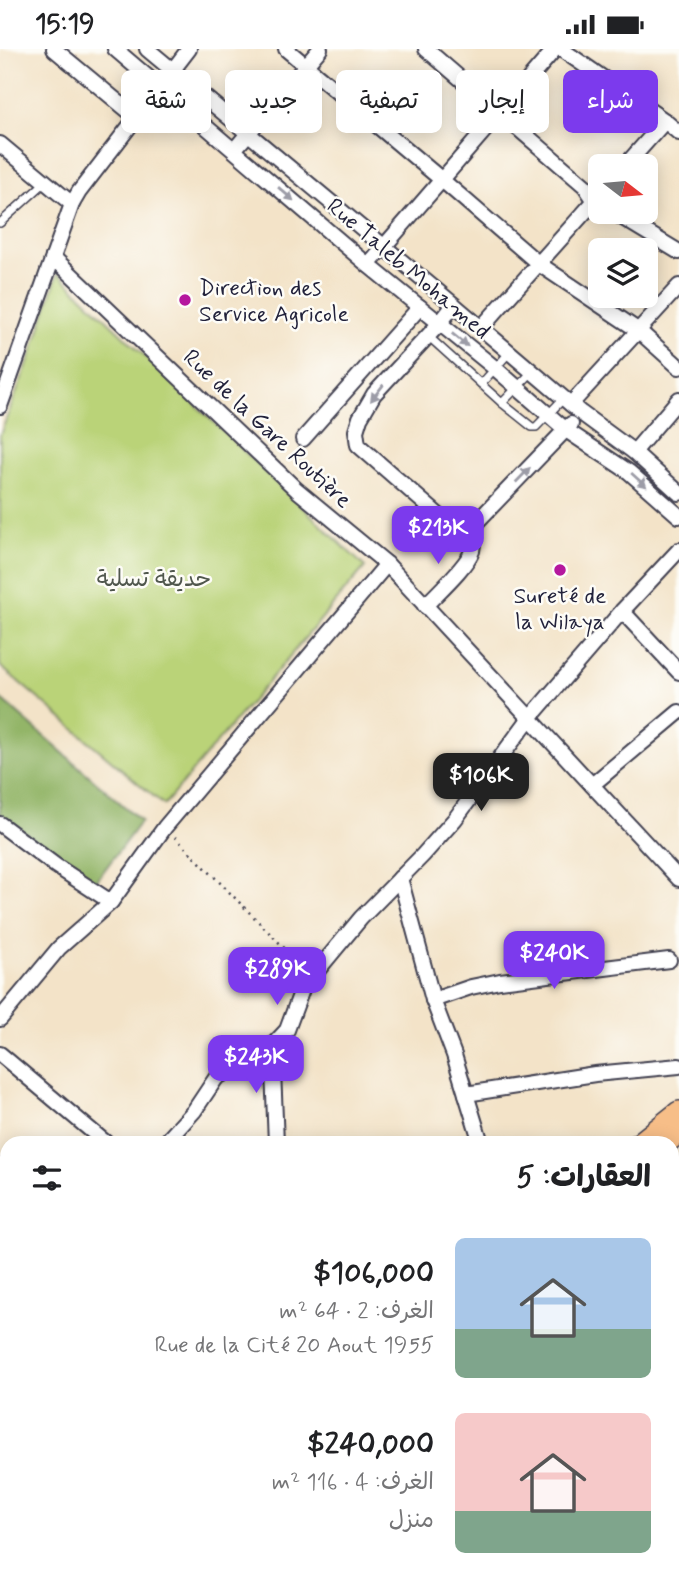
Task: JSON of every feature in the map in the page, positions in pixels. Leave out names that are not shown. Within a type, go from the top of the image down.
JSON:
[{"type":"main road","points":[[649,1136],[679,1112]]},
{"type":"street","points":[[54,49],[121,105]]},
{"type":"street","name":"Rue Taleb Mohamed","points":[[115,49],[140,70]]},
{"type":"street","points":[[146,49],[172,70],[189,49]]},
{"type":"street","points":[[286,49],[539,264],[639,331],[679,367]]},
{"type":"street","points":[[233,150],[320,49]]},
{"type":"street","points":[[426,49],[456,74]]},
{"type":"street","points":[[536,70],[555,49]]},
{"type":"street","points":[[561,49],[679,133]]},
{"type":"street","points":[[211,103],[248,134]]},
{"type":"street","points":[[636,154],[665,121]]},
{"type":"street","name":"Rue Taleb Mohamed","points":[[211,131],[566,430],[629,472],[679,516]]},
{"type":"street","points":[[0,407],[72,204],[124,133]]},
{"type":"street","points":[[368,265],[482,133]]},
{"type":"street","points":[[525,133],[588,189]]},
{"type":"street","name":"Rue Taleb Mohamed","points":[[248,134],[572,405],[634,452],[679,493]]},
{"type":"street","points":[[0,144],[72,204]]},
{"type":"street","points":[[481,328],[588,212]]},
{"type":"street","points":[[633,224],[679,252]]},
{"type":"street","name":"Rue de la Gare Routière","points":[[53,257],[297,490],[387,564],[679,880]]},
{"type":"street","points":[[454,305],[374,394],[356,431],[358,445],[452,527],[460,530],[470,529],[566,430],[572,405],[679,286]]},
{"type":"street","points":[[303,439],[419,307]]},
{"type":"street","points":[[634,452],[679,398]]},
{"type":"street","points":[[425,606],[468,559],[473,548],[470,529]]},
{"type":"street","points":[[171,1136],[194,1111],[216,1078],[272,1046],[287,1030],[304,984],[455,819],[528,719],[679,549]]},
{"type":"street","points":[[0,1019],[59,948],[111,902],[165,827],[387,564]]},
{"type":"street","points":[[622,611],[679,672]]},
{"type":"street","points":[[592,785],[679,712]]},
{"type":"street","points":[[0,824],[56,866],[111,902]]},
{"type":"street","points":[[400,878],[433,1000],[454,1055],[479,1136]]},
{"type":"street","points":[[433,1000],[471,986],[500,981],[669,960]]},
{"type":"street","points":[[272,1046],[276,1136]]},
{"type":"street","points":[[0,1054],[98,1136]]},
{"type":"street","points":[[466,1094],[595,1074],[679,1066]]},
{"type":"lane","points":[[0,223],[41,186],[52,187]]},
{"type":"lane","points":[[428,336],[532,427],[536,427],[548,415],[572,405]]},
{"type":"lane","points":[[481,384],[510,352]]},
{"type":"lane","points":[[502,403],[532,372]]},
{"type":"path","points":[[165,827],[312,977]]},
{"type":"green space","name":"حديقة تسلية","points":[[58,273],[365,567],[164,805],[0,666],[0,435],[33,350]]},
{"type":"green space","points":[[0,698],[141,821],[94,884],[0,814]]},
{"type":"place","name":"Direction des Service Agricole","points":[[185,300]]},
{"type":"place","name":"Sureté de la Wilaya","points":[[560,570]]}]
